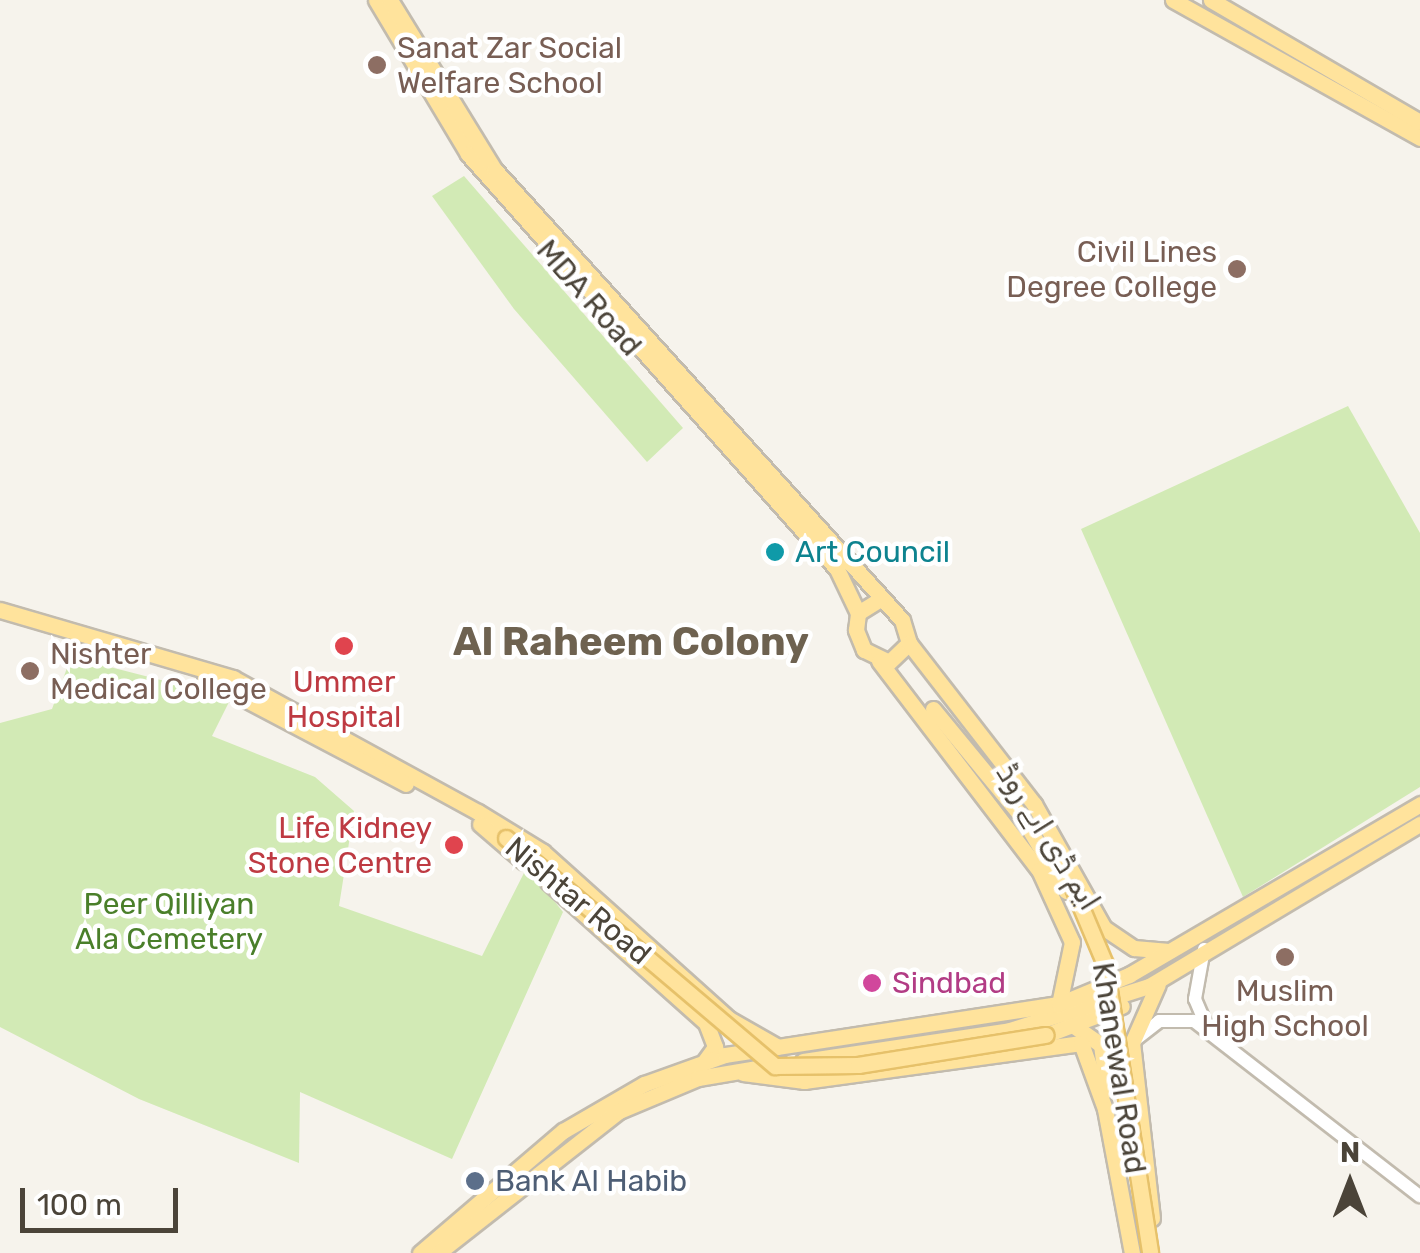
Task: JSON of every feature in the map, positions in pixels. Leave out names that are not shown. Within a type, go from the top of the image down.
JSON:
[{"type":"main road","name":"MDA Road","points":[[376,0],[519,208],[878,600]]},
{"type":"main road","name":"MDA Road","points":[[390,0],[426,74]]},
{"type":"main road","points":[[1174,0],[1276,57],[1420,122]]},
{"type":"main road","points":[[1210,0],[1285,41],[1420,138]]},
{"type":"main road","points":[[1276,57],[1285,41]]},
{"type":"main road","points":[[519,208],[837,569],[858,613],[860,642],[884,662],[907,648],[902,620],[878,600],[858,613]]},
{"type":"main road","name":"Nishtar Road","points":[[0,610],[233,678],[485,822],[775,1066],[858,1065],[1046,1035],[1074,1026],[1156,982]]},
{"type":"main road","name":"Nishtar Road","points":[[0,619],[210,679],[485,822]]},
{"type":"main road","name":"ایم ڈی اے روڈ","points":[[907,648],[1070,889]]},
{"type":"main road","name":"ایم ڈی اے روڈ","points":[[907,648],[1034,804],[1104,928],[1134,948],[1169,950]]},
{"type":"main road","name":"ایم ڈی اے روڈ","points":[[884,662],[986,771],[1070,889]]},
{"type":"main road","name":"ایم ڈی اے روڈ","points":[[884,662],[1039,870],[1072,942],[1059,1004]]},
{"type":"main road","points":[[420,1253],[562,1131],[705,1062],[1059,1004],[1169,950],[1420,804]]},
{"type":"main road","points":[[485,822],[579,883],[729,1019],[778,1047]]},
{"type":"main road","points":[[485,822],[706,1023],[715,1047],[705,1062]]},
{"type":"main road","points":[[438,1253],[582,1132],[657,1093],[735,1072],[1010,1030],[1156,982],[1205,946],[1420,824]]},
{"type":"main road","name":"Khanewal Road","points":[[1070,889],[1098,966],[1149,1253]]},
{"type":"main road","points":[[1149,1253],[1132,1043],[1156,982]]},
{"type":"main road","points":[[1074,1026],[1101,1045],[1105,1109],[1132,1253]]},
{"type":"main road","points":[[735,1072],[804,1081],[1081,1042],[1105,1109]]},
{"type":"street","points":[[1205,946],[1195,999],[1209,1030]]},
{"type":"street","points":[[1132,1043],[1177,1018],[1209,1030],[1420,1196]]},
{"type":"green space","points":[[464,176],[683,428],[647,462],[514,309],[432,196]]},
{"type":"green space","points":[[1348,406],[1420,533],[1420,787],[1243,897],[1081,529]]},
{"type":"green space","name":"Peer Qilliyan Ala Cemetery","points":[[71,657],[231,698],[212,736],[315,777],[354,811],[339,906],[482,956],[527,867],[563,912],[452,1159],[300,1092],[299,1163],[139,1099],[0,1027],[0,723],[52,709]]},
{"type":"place","name":"Sanat Zar Social Welfare School","points":[[377,65]]},
{"type":"place","name":"Civil Lines Degree College","points":[[1237,269]]},
{"type":"place","name":"Art Council","points":[[775,552]]},
{"type":"place","name":"Ummer Hospital","points":[[344,646]]},
{"type":"place","name":"Nishter Medical College","points":[[30,671]]},
{"type":"place","name":"Life Kidney Stone Centre","points":[[454,845]]},
{"type":"place","name":"Muslim High School","points":[[1285,957]]},
{"type":"place","name":"Sindbad","points":[[872,983]]},
{"type":"place","name":"Bank Al Habib","points":[[475,1181]]},
{"type":"district","name":"Al Raheem Colony","points":[[631,642]]}]
